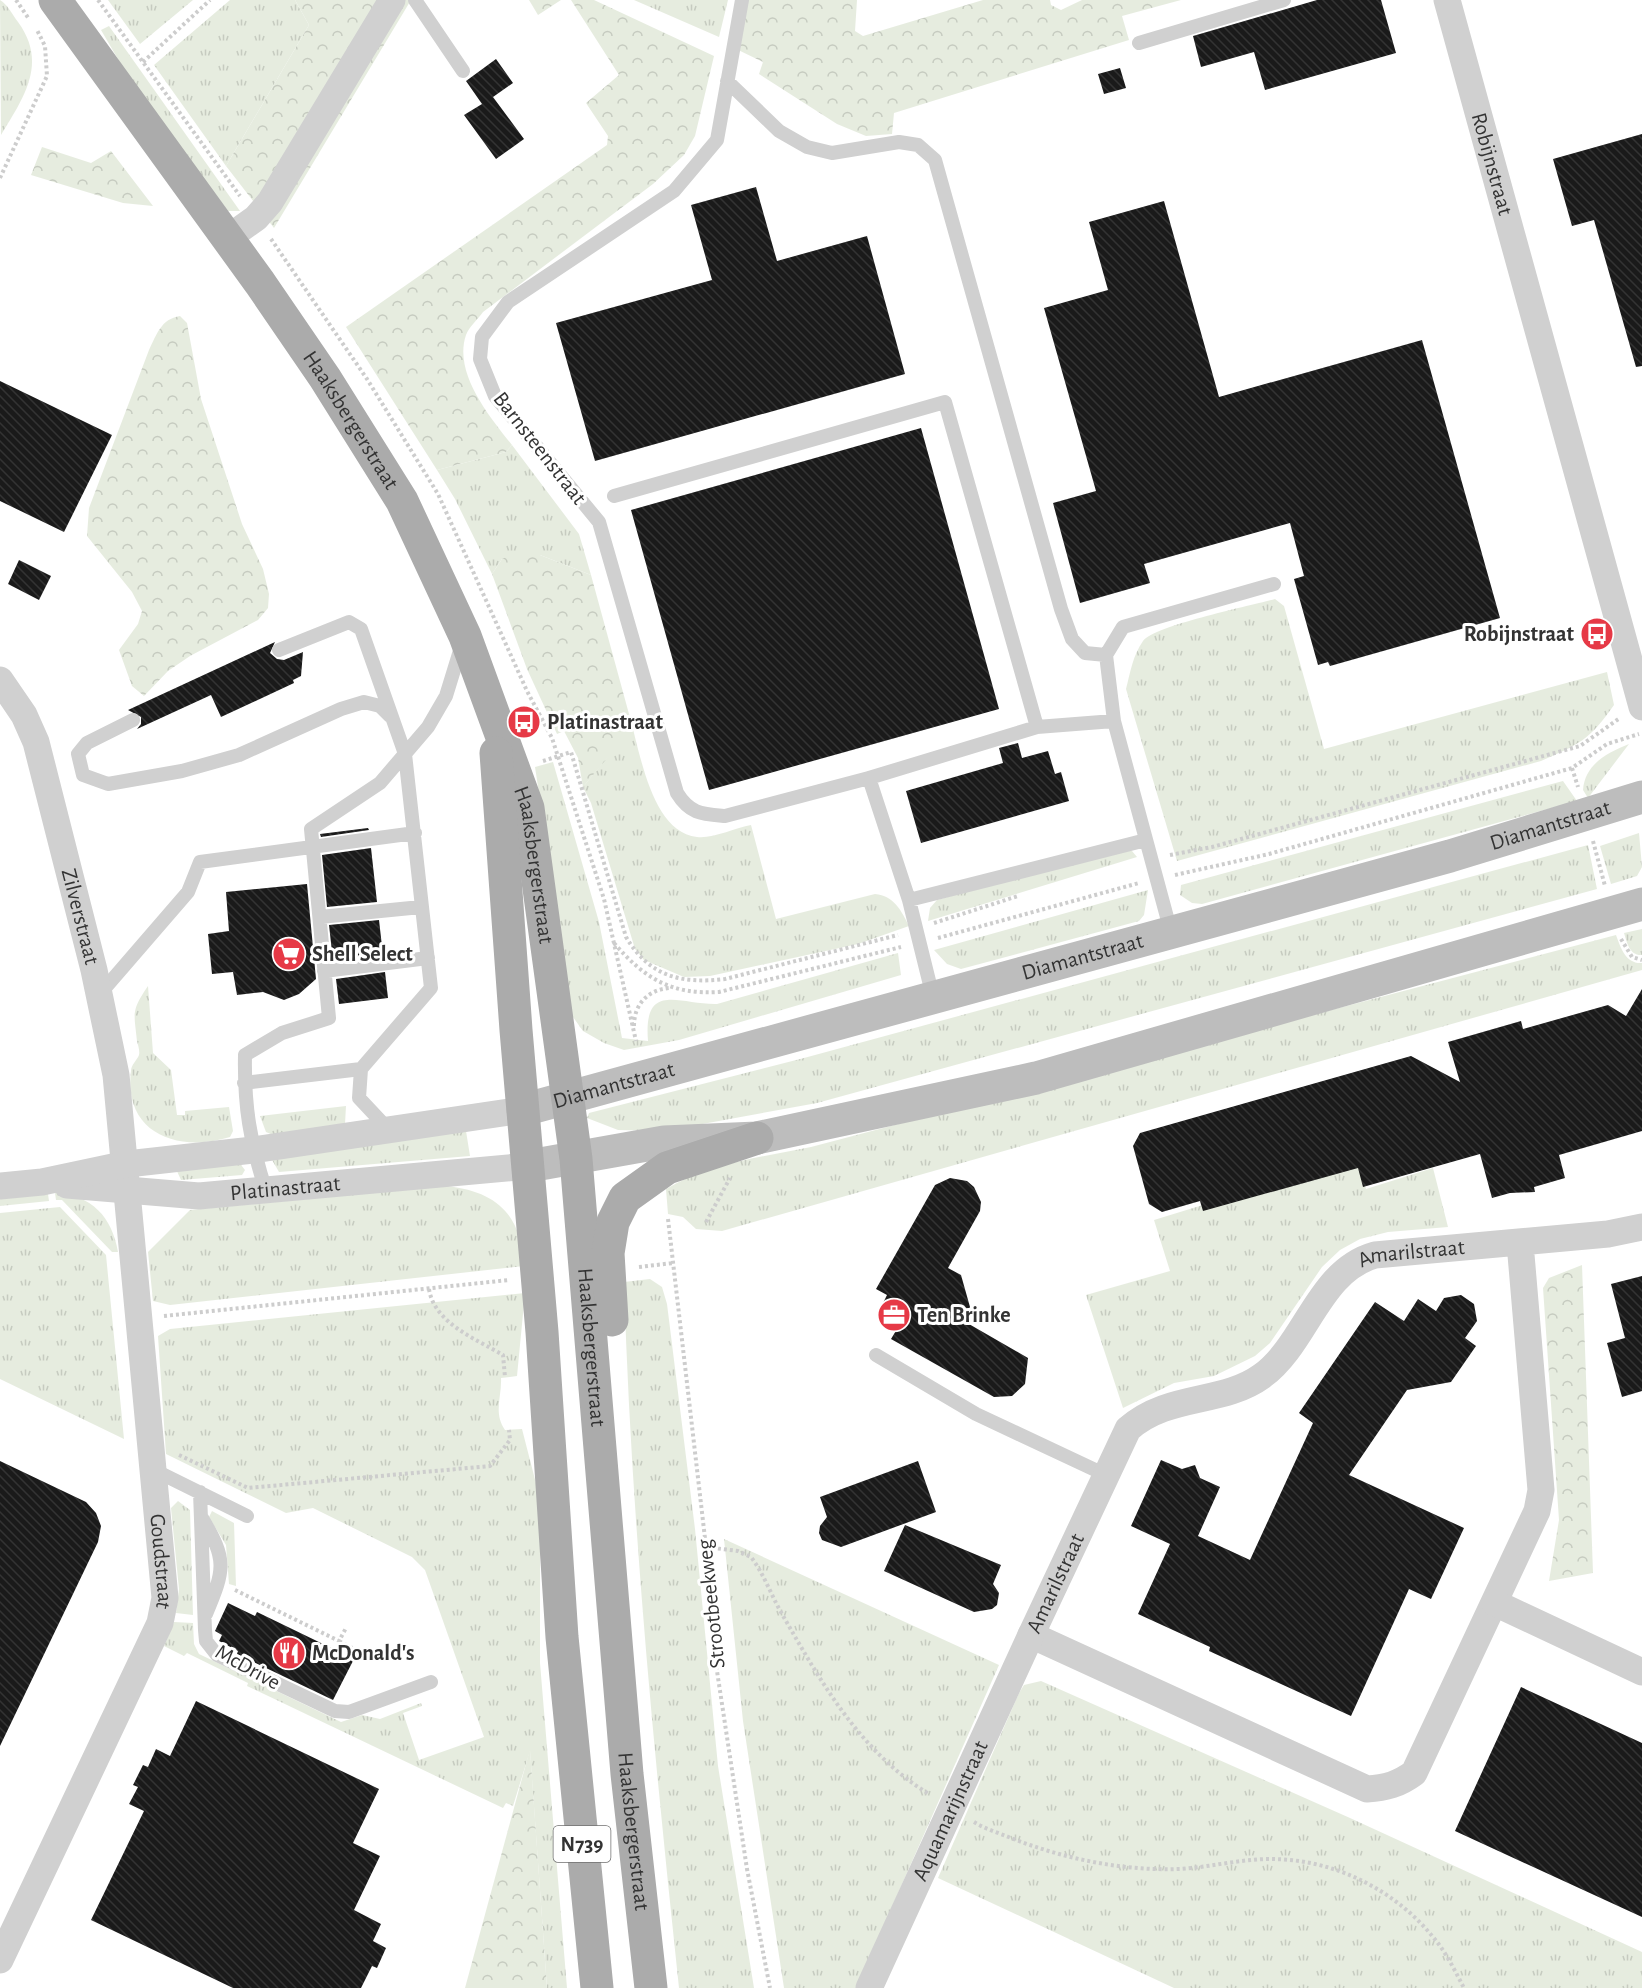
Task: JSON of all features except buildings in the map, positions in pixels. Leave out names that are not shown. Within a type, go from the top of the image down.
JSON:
[{"type":"main road","name":"Haaksbergerstraat","points":[[55,0],[228,238],[326,378],[397,492],[465,636],[528,808],[576,1159],[621,1697],[651,1988]]},
{"type":"main road","name":"Haaksbergerstraat","points":[[493,715],[568,1701],[597,1988]]},
{"type":"main road","name":"Diamantstraat","points":[[523,1110],[1450,856],[1642,797]]},
{"type":"main road","points":[[612,1581],[625,1520],[608,1253],[614,1222],[626,1198],[648,1180],[667,1168],[747,1142],[1036,1078],[1627,909]]},
{"type":"main road","points":[[529,1166],[664,1142],[747,1142]]},
{"type":"street","points":[[228,238],[256,218],[270,202],[392,0]]},
{"type":"street","name":"Robijnstraat","points":[[1447,0],[1633,712]]},
{"type":"street","name":"Zilverstraat","points":[[0,680],[24,714],[36,742],[99,995],[116,1075],[127,1164]]},
{"type":"street","name":"Platinastraat","points":[[0,1186],[42,1182],[127,1164],[253,1150],[523,1110]]},
{"type":"street","name":"Goudstraat","points":[[0,1960],[160,1623],[165,1598],[127,1164]]},
{"type":"street","name":"Platinastraat","points":[[42,1182],[199,1196],[529,1166]]},
{"type":"street","name":"Amarilstraat","points":[[1520,1243],[1541,1490],[1537,1511],[1414,1773],[1401,1782],[1384,1788],[1367,1790],[1031,1635],[1128,1429],[1155,1410],[1242,1388],[1262,1376],[1276,1364],[1342,1271],[1358,1260],[1375,1255],[1608,1234],[1642,1227]]},
{"type":"street","points":[[1495,1603],[1642,1672]]},
{"type":"street","name":"Aquamarijnstraat","points":[[869,1988],[1031,1635]]},
{"type":"lane","points":[[415,0],[463,71]]},
{"type":"lane","name":"Barnsteenstraat","points":[[742,0],[717,140],[674,190],[508,302],[482,337],[480,359],[495,396],[599,522],[677,793],[686,807],[703,814],[725,816],[869,778],[1037,727],[1114,721]]},
{"type":"lane","points":[[1139,43],[1284,0]]},
{"type":"lane","points":[[727,81],[780,131],[807,147],[832,153],[899,142],[918,145],[935,160],[1061,609],[1072,639],[1085,653],[1106,655]]},
{"type":"lane","points":[[614,496],[945,402],[1037,727]]},
{"type":"lane","points":[[1171,932],[1114,721],[1106,655],[1123,627],[1274,584]]},
{"type":"lane","points":[[279,650],[349,622],[361,629],[405,754],[431,988],[361,1069],[359,1098],[389,1130]]},
{"type":"lane","points":[[267,1191],[253,1150],[244,1083],[245,1055],[282,1033],[329,1018],[311,829],[380,783],[428,727],[446,696],[465,636]]},
{"type":"lane","points":[[133,720],[87,742],[78,754],[82,775],[108,784],[182,771],[239,755],[340,709],[364,702],[380,706],[392,718]]},
{"type":"lane","points":[[869,778],[909,900],[933,998]]},
{"type":"lane","points":[[99,995],[188,892],[200,862],[415,833]]},
{"type":"lane","points":[[909,900],[1146,840]]},
{"type":"lane","points":[[320,917],[421,907]]},
{"type":"lane","points":[[324,971],[428,958]]},
{"type":"lane","points":[[244,1083],[361,1069]]},
{"type":"lane","points":[[876,1355],[976,1414],[1106,1474]]},
{"type":"lane","points":[[154,1470],[247,1516]]},
{"type":"lane","name":"McDrive","points":[[200,1492],[206,1641],[217,1655],[335,1711],[349,1712],[431,1682]]},
{"type":"path","points":[[0,178],[47,76],[45,46],[16,0]]},
{"type":"path","points":[[98,0],[143,62],[210,0]]},
{"type":"path","points":[[1161,857],[1212,847],[1580,746],[1633,712]]},
{"type":"path","points":[[539,759],[540,762],[571,752],[626,937],[636,953],[676,979],[696,982],[725,979],[918,936],[1269,854],[1572,768],[1607,744],[1642,733]]},
{"type":"path","points":[[552,738],[604,899],[636,1041]]},
{"type":"path","points":[[1572,768],[1586,813],[1627,909],[1626,951],[1632,957],[1642,960]]},
{"type":"path","points":[[613,942],[635,967],[671,987],[697,993],[719,992],[918,936],[1024,894]]},
{"type":"path","points":[[633,1032],[634,1014],[646,996],[658,989],[671,987]]},
{"type":"path","points":[[706,1222],[741,1158],[747,1142]]},
{"type":"path","name":"Strootbeekweg","points":[[668,1219],[706,1547],[717,1671],[747,1869],[770,1988]]},
{"type":"path","points":[[639,1267],[673,1263]]},
{"type":"path","points":[[140,1319],[511,1280]]},
{"type":"path","points":[[429,1289],[431,1302],[447,1320],[502,1355],[505,1377]]},
{"type":"path","points":[[151,1442],[248,1488],[490,1466],[510,1440],[509,1430]]},
{"type":"path","points":[[706,1547],[738,1551],[751,1557],[808,1659],[863,1739],[905,1779],[979,1825],[1023,1843],[1067,1857],[1107,1865],[1180,1869],[1272,1859],[1299,1861],[1337,1870],[1376,1886],[1406,1910],[1434,1938],[1464,1988]]},
{"type":"path","points":[[204,1619],[217,1620],[235,1589],[358,1651]]},
{"type":"path","points":[[339,1641],[346,1628]]},
{"type":"green space","points":[[0,0],[27,37],[32,66],[18,107],[1,135]]},
{"type":"green space","points":[[108,0],[193,0],[140,44]]},
{"type":"green space","points":[[230,0],[295,0],[309,25],[226,166],[154,65]]},
{"type":"green space","points":[[295,0],[411,0],[274,228],[226,166],[309,25]]},
{"type":"green space","points":[[529,0],[561,0],[538,15]]},
{"type":"green space","points":[[571,0],[594,0],[714,56],[695,136],[684,155],[653,184],[483,312],[471,326],[463,349],[469,379],[484,408],[512,445],[506,452],[437,470],[346,327],[607,145],[608,136],[586,103],[619,75]]},
{"type":"green space","points":[[634,0],[728,0],[719,37]]},
{"type":"green space","points":[[742,0],[857,0],[855,31],[863,36],[983,0],[1050,0],[1051,5],[1061,10],[1082,0],[1181,0],[1122,16],[1129,40],[894,113],[892,134],[866,136],[837,124],[759,74],[763,62],[732,47]]},
{"type":"green space","points":[[109,26],[240,211],[228,211],[129,78],[101,30]]},
{"type":"green space","points":[[42,147],[91,163],[111,151],[153,206],[123,203],[31,175]]},
{"type":"green space","points":[[180,316],[187,323],[201,399],[242,524],[263,569],[269,594],[268,608],[258,620],[190,656],[168,671],[144,696],[132,686],[119,650],[138,624],[142,611],[132,592],[87,536],[89,508],[157,333],[168,320]]},
{"type":"green space","points":[[512,445],[579,534],[591,575],[540,555],[502,559],[492,574],[455,499],[437,470],[506,452]]},
{"type":"green space","points":[[515,553],[540,555],[591,575],[629,714],[614,750],[583,787],[578,758],[564,731],[557,734],[527,669],[492,574],[502,559]]},
{"type":"green space","points":[[1275,599],[1284,606],[1324,749],[1607,672],[1614,705],[1590,734],[1565,750],[1541,761],[1177,861],[1126,689],[1134,658],[1143,641],[1151,635],[1184,623]]},
{"type":"green space","points":[[629,714],[650,788],[658,806],[681,832],[703,837],[751,825],[776,919],[875,894],[892,901],[900,909],[909,926],[858,944],[710,976],[684,977],[644,960],[635,949],[591,803],[583,787],[613,750]]},
{"type":"green space","points":[[1629,744],[1588,798],[1583,790],[1588,773],[1593,766],[1613,751]]},
{"type":"green space","points":[[553,762],[599,922],[622,1038],[648,1041],[648,1022],[651,1010],[658,1003],[667,1000],[717,1004],[898,953],[901,975],[679,1040],[624,1050],[604,1043],[583,1031],[568,1010],[556,905],[535,767]]},
{"type":"green space","points":[[1563,781],[1577,801],[1202,904],[1192,903],[1180,895],[1181,885]]},
{"type":"green space","points":[[1639,833],[1642,867],[1637,876],[1611,884],[1600,846]]},
{"type":"green space","points":[[1588,845],[1597,889],[817,1103],[664,1131],[618,1130],[587,1118],[589,1113],[804,1058]]},
{"type":"green space","points":[[1121,848],[1132,851],[1137,857],[928,921],[930,908],[937,900]]},
{"type":"green space","points":[[1148,890],[1144,915],[1139,921],[961,969],[947,964],[934,950]]},
{"type":"green space","points":[[1642,929],[1642,955],[1638,955],[1630,948],[1624,933]]},
{"type":"green space","points":[[1616,935],[1625,955],[1636,963],[1642,963],[1642,970],[722,1231],[696,1229],[683,1217],[668,1214],[666,1189],[718,1167],[811,1147]]},
{"type":"green space","points":[[148,986],[153,1053],[171,1070],[177,1115],[185,1115],[185,1111],[229,1107],[233,1131],[230,1137],[211,1141],[174,1140],[158,1134],[145,1124],[136,1110],[131,1093],[131,1069],[139,1053],[135,1012]]},
{"type":"green space","points":[[346,1106],[345,1124],[273,1135],[266,1132],[260,1116]]},
{"type":"green space","points":[[466,1131],[470,1156],[279,1172],[268,1153]]},
{"type":"green space","points":[[234,1156],[245,1170],[242,1175],[181,1180],[176,1169]]},
{"type":"green space","points":[[1356,1158],[1366,1189],[1433,1168],[1448,1227],[1388,1232],[1360,1239],[1340,1250],[1322,1267],[1270,1343],[1255,1356],[1214,1376],[1174,1383],[1123,1408],[1086,1295],[1170,1271],[1154,1220]]},
{"type":"green space","points":[[447,1186],[480,1194],[504,1209],[518,1233],[524,1266],[170,1305],[153,1301],[148,1252],[190,1210]]},
{"type":"green space","points":[[55,1193],[80,1198],[98,1210],[111,1228],[118,1252],[112,1252],[62,1200],[56,1200]]},
{"type":"green space","points":[[48,1194],[49,1201],[0,1206],[0,1198]]},
{"type":"green space","points":[[60,1207],[106,1255],[124,1439],[0,1379],[0,1213]]},
{"type":"green space","points":[[1582,1265],[1593,1573],[1549,1581],[1559,1520],[1543,1288],[1549,1278]]},
{"type":"green space","points":[[650,1279],[662,1287],[667,1304],[695,1529],[718,1766],[754,1988],[679,1988],[645,1635],[627,1370],[624,1282]]},
{"type":"green space","points":[[525,1293],[517,1376],[501,1378],[499,1417],[505,1430],[522,1429],[540,1499],[540,1663],[567,1988],[547,1988],[530,1751],[513,1806],[506,1803],[503,1808],[247,1686],[248,1683],[187,1653],[184,1656],[164,1646],[174,1622],[193,1623],[194,1644],[199,1654],[341,1722],[362,1715],[380,1719],[421,1703],[422,1706],[403,1713],[419,1760],[484,1737],[425,1570],[412,1557],[313,1508],[286,1513],[166,1454],[158,1336],[170,1329]]},
{"type":"green space","points":[[178,1501],[190,1510],[193,1615],[176,1613],[179,1589],[171,1508]]},
{"type":"green space","points":[[212,1511],[234,1523],[236,1586],[229,1584],[226,1545],[209,1517]]},
{"type":"green space","points":[[724,1539],[999,1665],[856,1988],[784,1988],[743,1721]]},
{"type":"green space","points":[[1041,1681],[1350,1818],[1642,1952],[1642,1988],[1174,1988],[938,1878],[1019,1693],[1024,1685]]},
{"type":"green space","points":[[530,1749],[547,1988],[465,1988]]},
{"type":"place","name":"Robijnstraat","points":[[1597,634]]},
{"type":"place","name":"Platinastraat","points":[[524,722]]},
{"type":"place","name":"Shell Select","points":[[289,954]]},
{"type":"place","name":"Ten Brinke","points":[[894,1315]]},
{"type":"place","name":"McDonald's","points":[[289,1653]]}]
